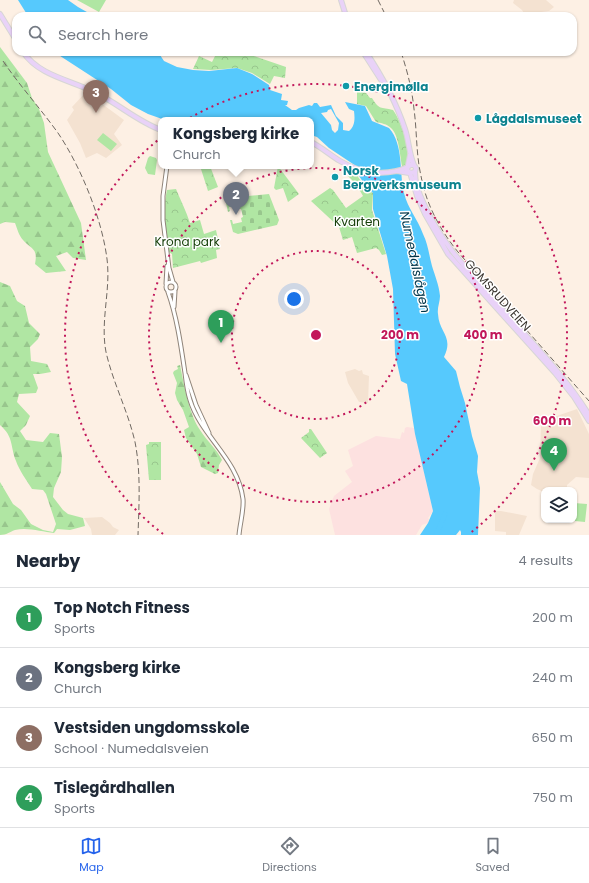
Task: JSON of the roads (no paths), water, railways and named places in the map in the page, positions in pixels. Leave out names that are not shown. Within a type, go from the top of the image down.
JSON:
[{"type":"main road","points":[[341,0],[345,12]]},
{"type":"main road","points":[[0,14],[12,34]]},
{"type":"main road","points":[[26,56],[31,62],[46,72],[99,94],[140,120],[158,128]]},
{"type":"main road","name":"GOMSRUDVEIEN","points":[[366,56],[373,70],[383,81],[392,98],[404,127],[410,155],[416,168],[416,181],[422,200],[442,238],[557,371],[589,415]]},
{"type":"main road","points":[[314,144],[353,168],[370,172],[408,170],[415,172]]},
{"type":"main road","name":"GOMSRUDVEIEN","points":[[410,155],[408,170],[422,208],[445,249],[454,261],[555,373],[574,397],[589,420]]},
{"type":"main road","points":[[408,170],[411,165],[414,165]]},
{"type":"street","points":[[167,169],[162,201],[167,272],[166,288],[174,309],[185,373],[196,405],[210,435],[238,481],[243,501],[239,535]]},
{"type":"street","points":[[164,239],[173,282],[176,287],[174,291],[174,309]]},
{"type":"street","points":[[166,284],[173,282]]},
{"type":"street","points":[[168,292],[174,291]]},
{"type":"water","points":[[18,0],[68,0],[87,12],[26,12]]},
{"type":"water","points":[[60,56],[161,56],[164,61],[177,67],[193,70],[209,71],[237,68],[252,74],[269,85],[270,90],[282,94],[281,100],[288,101],[287,105],[285,105],[292,110],[309,105],[312,106],[314,103],[317,103],[320,107],[331,105],[336,116],[343,123],[343,130],[349,131],[354,122],[354,111],[349,109],[345,102],[365,106],[372,121],[389,128],[394,135],[399,150],[404,193],[410,209],[425,238],[439,288],[440,296],[438,314],[441,326],[447,339],[447,350],[444,357],[456,371],[478,456],[477,472],[480,488],[478,535],[461,535],[460,530],[456,535],[420,535],[428,523],[433,511],[415,434],[407,384],[401,381],[395,354],[393,289],[387,256],[373,209],[373,193],[368,189],[359,176],[356,166],[314,136],[314,117],[158,118],[131,105],[111,89]],"holes":[[[331,109],[339,123],[338,130],[335,133],[332,130],[331,125],[321,113],[327,112]]]},
{"type":"waterway","name":"Numedalslågen","points":[[436,535],[445,514]]},
{"type":"railway","points":[[378,0],[384,12]]},
{"type":"railway","points":[[402,56],[412,94],[418,159],[423,186],[430,207],[440,226],[458,252],[589,401]]},
{"type":"railway","points":[[3,61],[67,147],[82,177],[100,227],[108,271],[104,340],[112,375],[128,419],[137,453],[139,476],[138,535]]},
{"type":"place","name":"Energimølla","points":[[346,86]]},
{"type":"place","name":"Vestsiden ungdomsskole","points":[[96,113]]},
{"type":"place","name":"Lågdalsmuseet","points":[[478,118]]},
{"type":"place","name":"Norsk Bergverksmuseum","points":[[335,177]]},
{"type":"place","name":"Kongsberg kirke","points":[[236,215]]},
{"type":"place","name":"Top Notch Fitness","points":[[221,343]]},
{"type":"place","name":"Tislegårdhallen","points":[[554,471]]},
{"type":"park label","name":"Kvarten","points":[[357,221]]},
{"type":"park label","name":"Krona park","points":[[187,241]]}]
